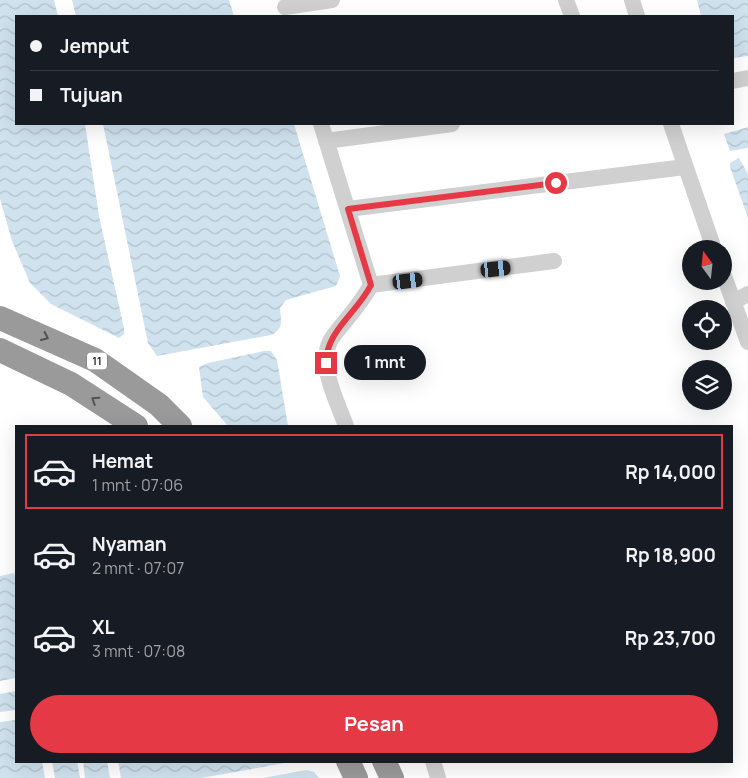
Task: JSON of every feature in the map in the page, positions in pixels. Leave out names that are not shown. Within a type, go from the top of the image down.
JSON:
[{"type":"highway","name":"11","points":[[0,318],[95,360],[159,405],[179,425]]},
{"type":"highway","points":[[0,350],[70,384],[134,425]]},
{"type":"highway","points":[[349,763],[356,778]]},
{"type":"highway","points":[[385,763],[392,778]]},
{"type":"street","points":[[286,8],[332,0]]},
{"type":"street","points":[[566,0],[572,15]]},
{"type":"street","points":[[632,0],[637,15]]},
{"type":"street","points":[[734,81],[748,78]]},
{"type":"street","points":[[321,125],[371,285],[357,307],[332,337],[326,349],[328,374],[346,425]]},
{"type":"street","points":[[326,141],[445,125]]},
{"type":"street","points":[[671,125],[711,240]]},
{"type":"street","points":[[348,209],[685,166]]},
{"type":"street","points":[[371,285],[554,261]]},
{"type":"street","points":[[729,290],[748,342]]},
{"type":"street","points":[[733,302],[748,294]]},
{"type":"street","points":[[434,763],[438,778]]},
{"type":"water","points":[[0,0],[54,0],[58,15],[15,15],[15,125],[85,125],[99,216],[124,334],[119,338],[51,304],[30,283],[12,241],[0,199]]},
{"type":"water","points":[[72,0],[229,0],[234,15],[76,15]]},
{"type":"water","points":[[697,0],[748,0],[748,56],[734,58],[734,15],[701,15]]},
{"type":"water","points":[[103,125],[294,125],[340,276],[336,286],[286,300],[280,308],[280,327],[271,335],[157,356],[148,343]]},
{"type":"water","points":[[748,127],[748,148],[730,151],[724,134]]},
{"type":"water","points":[[739,158],[748,174],[748,218],[730,167],[730,163]]},
{"type":"water","points":[[271,351],[277,360],[288,425],[227,425],[203,397],[199,367],[208,363]]},
{"type":"water","points":[[14,573],[15,576],[15,678],[0,681],[0,576]]},
{"type":"water","points":[[15,691],[15,710],[0,712],[0,694]]},
{"type":"water","points":[[15,720],[15,763],[42,763],[45,778],[0,778],[0,722]]},
{"type":"water","points":[[52,763],[77,763],[80,778],[55,778]]},
{"type":"water","points":[[83,763],[107,763],[110,778],[85,778]]},
{"type":"water","points":[[118,763],[285,763],[201,778],[121,778]]},
{"type":"water","points":[[306,770],[314,772],[319,778],[263,778]]},
{"type":"route","points":[[326,363],[326,349],[332,337],[357,307],[371,285],[348,209],[556,183]]}]
